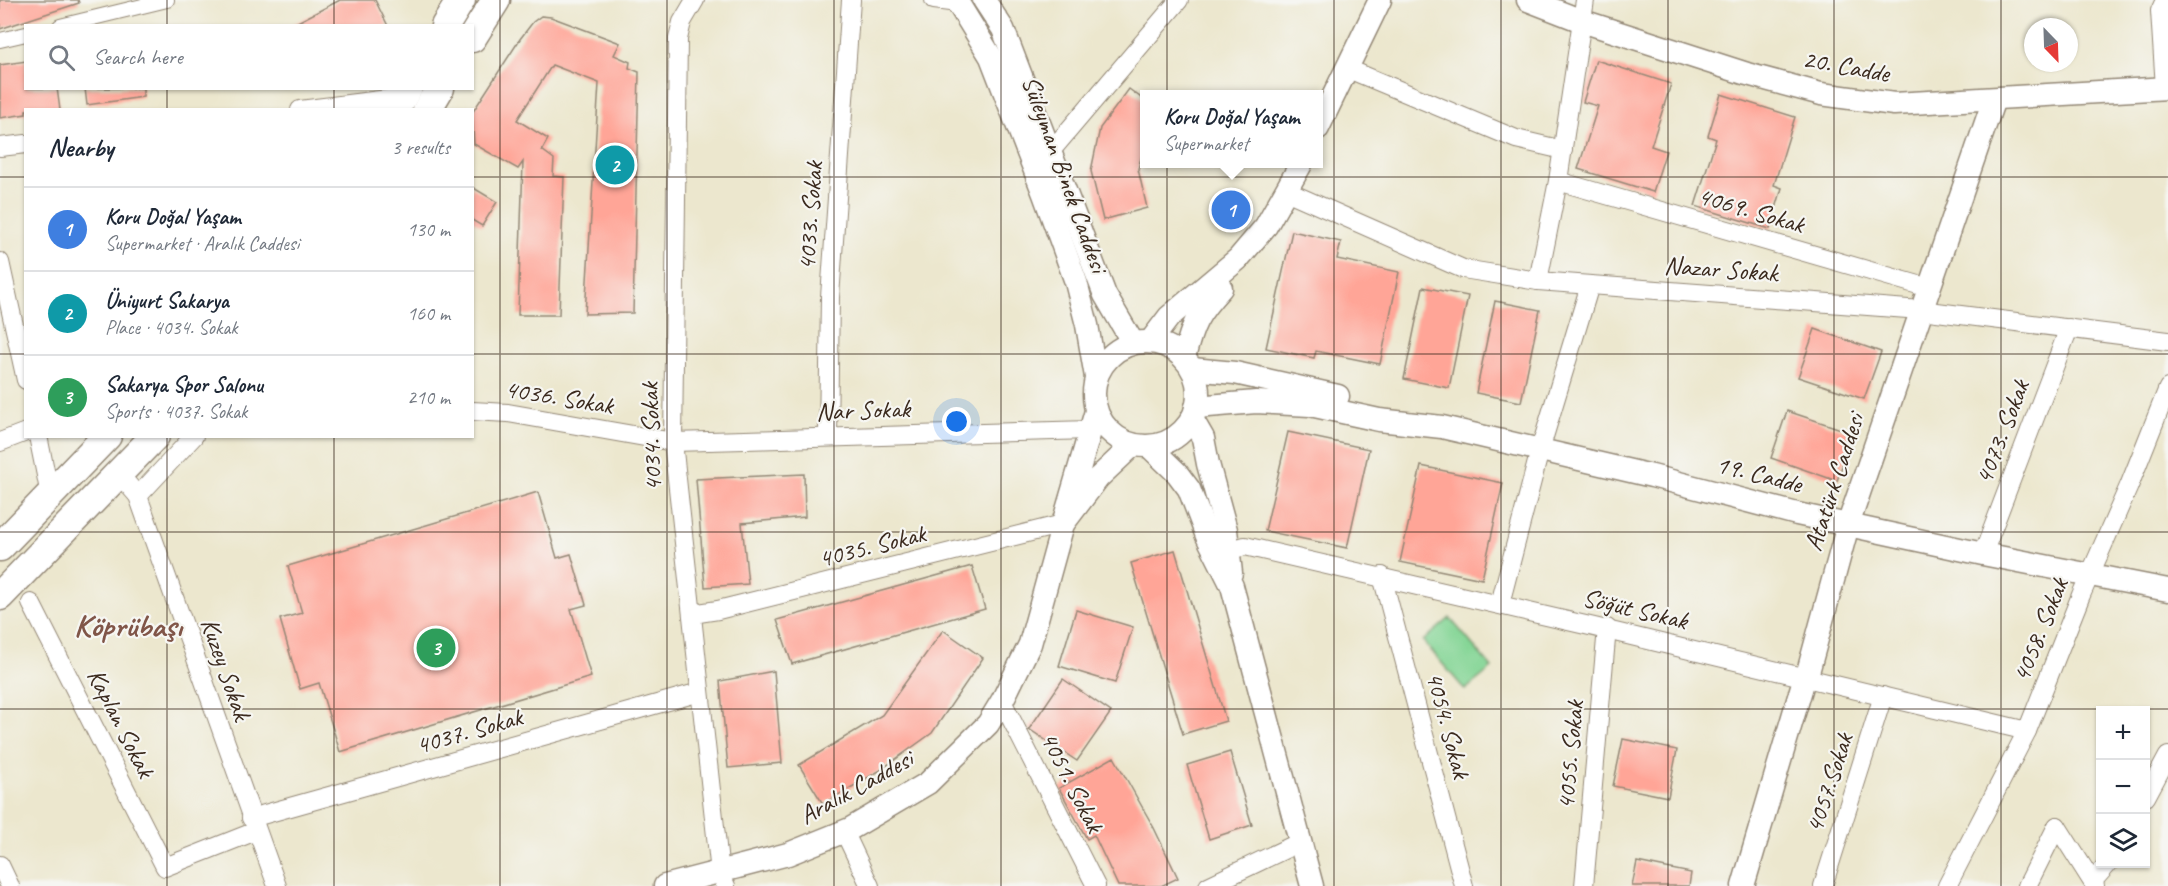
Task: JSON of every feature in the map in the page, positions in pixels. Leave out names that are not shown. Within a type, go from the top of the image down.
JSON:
[{"type":"main road","points":[[447,24],[461,0]]},
{"type":"main road","points":[[474,35],[496,0]]},
{"type":"main road","points":[[409,101],[435,90]]},
{"type":"main road","points":[[0,547],[105,438]]},
{"type":"main road","points":[[0,596],[153,438]]},
{"type":"street","points":[[68,24],[167,0]]},
{"type":"street","name":"4034. Sokak","points":[[695,0],[682,22],[678,39],[673,442],[723,879]]},
{"type":"street","name":"4033. Sokak","points":[[828,436],[830,297],[851,0]]},
{"type":"street","points":[[934,0],[957,2]]},
{"type":"street","points":[[1051,151],[1179,0]]},
{"type":"street","points":[[1323,117],[1380,0]]},
{"type":"street","name":"20. Cadde","points":[[1527,0],[1584,11],[1747,74],[1821,93],[1894,104],[2167,88]]},
{"type":"street","points":[[2165,0],[2160,11],[2167,88]]},
{"type":"street","name":"Süleyman Binek Caddesi","points":[[957,2],[991,57],[1044,194],[1076,282],[1087,325],[1096,377]]},
{"type":"street","name":"Süleyman Binek Caddesi","points":[[989,2],[1003,29],[1106,294],[1142,342]]},
{"type":"street","points":[[1538,280],[1558,182],[1584,11]]},
{"type":"street","points":[[0,40],[24,34]]},
{"type":"street","points":[[1346,68],[1516,139],[1563,150]]},
{"type":"street","name":"Atatürk Caddesi","points":[[1743,886],[1808,672],[1848,525],[1994,99]]},
{"type":"street","points":[[324,108],[409,101]]},
{"type":"street","points":[[0,147],[24,144]]},
{"type":"street","points":[[1299,168],[1266,226],[1238,259],[1168,317],[1142,342],[1117,350],[1104,362],[1096,377],[1093,394],[1093,421],[1104,426],[1117,438],[1141,446],[1177,473],[1189,489],[1207,536],[1232,586],[1312,886]]},
{"type":"street","name":"4069. Sokak","points":[[1558,182],[1929,288]]},
{"type":"street","name":"Nazar Sokak","points":[[1286,191],[1463,269],[1590,285],[1921,310],[2168,341]]},
{"type":"street","points":[[1188,364],[1191,330],[1203,307],[1228,280],[1238,259]]},
{"type":"street","points":[[0,262],[24,371]]},
{"type":"street","points":[[1500,604],[1540,450],[1590,285]]},
{"type":"street","name":"4073. Sokak","points":[[1983,554],[2069,328]]},
{"type":"street","points":[[1063,525],[1098,478],[1141,446],[1167,442],[1182,433],[1194,413],[1198,386],[1188,364],[1167,346],[1142,342]]},
{"type":"street","points":[[1188,364],[1393,408],[1442,427]]},
{"type":"street","name":"4058. Sokak","points":[[1947,886],[2027,731],[2168,388]]},
{"type":"street","points":[[1194,413],[1256,402],[1310,405],[1378,420],[1442,427]]},
{"type":"street","name":"4036. Sokak","points":[[474,411],[508,413],[673,442]]},
{"type":"street","points":[[1194,413],[1203,438],[1230,550],[1232,586]]},
{"type":"street","name":"Nar Sokak","points":[[673,442],[1093,421]]},
{"type":"street","name":"Aralık Caddesi","points":[[665,886],[723,879],[844,831],[928,783],[988,724],[1030,644],[1093,421]]},
{"type":"street","name":"19. Cadde","points":[[1442,427],[1652,476],[1797,514],[1983,554],[2168,590]]},
{"type":"street","points":[[0,442],[24,433]]},
{"type":"street","points":[[38,438],[50,495]]},
{"type":"street","points":[[138,496],[192,438]]},
{"type":"street","name":"Kuzey Sokak","points":[[118,473],[138,496],[277,886]]},
{"type":"street","name":"4035. Sokak","points":[[692,614],[718,610],[1063,525]]},
{"type":"street","name":"Söğüt Sokak","points":[[1230,550],[1245,546],[1382,576],[1607,628],[2027,731]]},
{"type":"street","name":"4054. Sokak","points":[[1382,576],[1464,886]]},
{"type":"street","name":"Kaplan Sokak","points":[[31,603],[165,867]]},
{"type":"street","name":"4055. Sokak","points":[[1584,886],[1607,628]]},
{"type":"street","name":"4037. Sokak","points":[[165,867],[254,824],[700,692]]},
{"type":"street","name":"4057.Sokak","points":[[1823,886],[1883,696]]},
{"type":"street","name":"4051. Sokak","points":[[1002,701],[1096,886]]},
{"type":"street","points":[[2150,788],[2168,756]]},
{"type":"street","points":[[2027,886],[2057,826],[2094,884],[2105,868]]},
{"type":"street","points":[[844,831],[870,886]]},
{"type":"street","points":[[1208,886],[1300,842]]},
{"type":"street","points":[[0,865],[10,886]]},
{"type":"green space","points":[[1450,618],[1492,668],[1465,690],[1423,641]]},
{"type":"building","points":[[0,0],[78,0],[79,3],[0,29]]},
{"type":"building","points":[[340,0],[375,0],[387,24],[294,24]]},
{"type":"building","points":[[541,16],[551,17],[620,43],[614,55],[630,62],[629,68],[639,72],[633,313],[585,314],[599,83],[552,65],[517,120],[548,139],[542,150],[554,159],[553,176],[564,177],[559,315],[518,315],[523,162],[518,169],[474,144],[474,110],[533,22]]},
{"type":"building","points":[[1596,60],[1671,84],[1651,146],[1666,151],[1653,192],[1578,169],[1598,106],[1583,102]]},
{"type":"building","points":[[24,61],[24,90],[57,90],[60,108],[24,108],[24,114],[0,118],[0,65]]},
{"type":"building","points":[[1129,89],[1140,97],[1140,162],[1138,169],[1147,208],[1103,220],[1091,171],[1100,128]]},
{"type":"building","points":[[85,90],[143,90],[143,97],[87,105]]},
{"type":"building","points":[[1721,94],[1795,117],[1774,185],[1782,188],[1770,229],[1695,206],[1716,139],[1708,136]]},
{"type":"building","points":[[474,188],[497,202],[482,226],[474,221]]},
{"type":"building","points":[[1292,231],[1341,242],[1337,259],[1399,272],[1380,364],[1316,351],[1314,358],[1266,348]]},
{"type":"building","points":[[1423,287],[1468,296],[1449,388],[1404,379]]},
{"type":"building","points":[[1495,301],[1540,310],[1521,402],[1476,393]]},
{"type":"building","points":[[1815,329],[1881,352],[1864,399],[1798,377]]},
{"type":"building","points":[[1787,411],[1853,433],[1837,481],[1771,458]]},
{"type":"building","points":[[1288,432],[1369,449],[1347,548],[1265,531]]},
{"type":"building","points":[[1421,466],[1503,483],[1482,579],[1400,562]]},
{"type":"building","points":[[804,474],[805,517],[742,523],[748,584],[705,587],[696,479]]},
{"type":"building","points":[[538,492],[557,558],[571,554],[586,605],[571,609],[591,677],[340,752],[319,683],[300,689],[280,619],[302,613],[288,566]]},
{"type":"building","points":[[1175,550],[1226,721],[1183,734],[1131,563]]},
{"type":"building","points":[[972,566],[985,609],[792,664],[777,620]]},
{"type":"building","points":[[1076,610],[1133,627],[1115,683],[1059,666]]},
{"type":"building","points":[[943,630],[983,658],[932,733],[879,771],[823,804],[799,765],[882,715]]},
{"type":"building","points":[[774,671],[782,763],[728,768],[720,681]]},
{"type":"building","points":[[1063,679],[1111,712],[1077,761],[1029,729]]},
{"type":"building","points":[[1623,739],[1677,750],[1668,797],[1613,786]]},
{"type":"building","points":[[1230,752],[1252,825],[1209,839],[1187,765]]},
{"type":"building","points":[[1114,757],[1154,828],[1178,878],[1161,886],[1118,886],[1094,835],[1087,839],[1059,788]]},
{"type":"building","points":[[1637,862],[1691,873],[1689,886],[1632,886]]},
{"type":"place","name":"Üniyurt Sakarya","points":[[615,165]]},
{"type":"place","name":"Koru Doğal Yaşam","points":[[1231,210]]},
{"type":"place","name":"Sakarya Spor Salonu","points":[[436,648]]},
{"type":"district","name":"Köprübaşı","points":[[128,625]]}]
